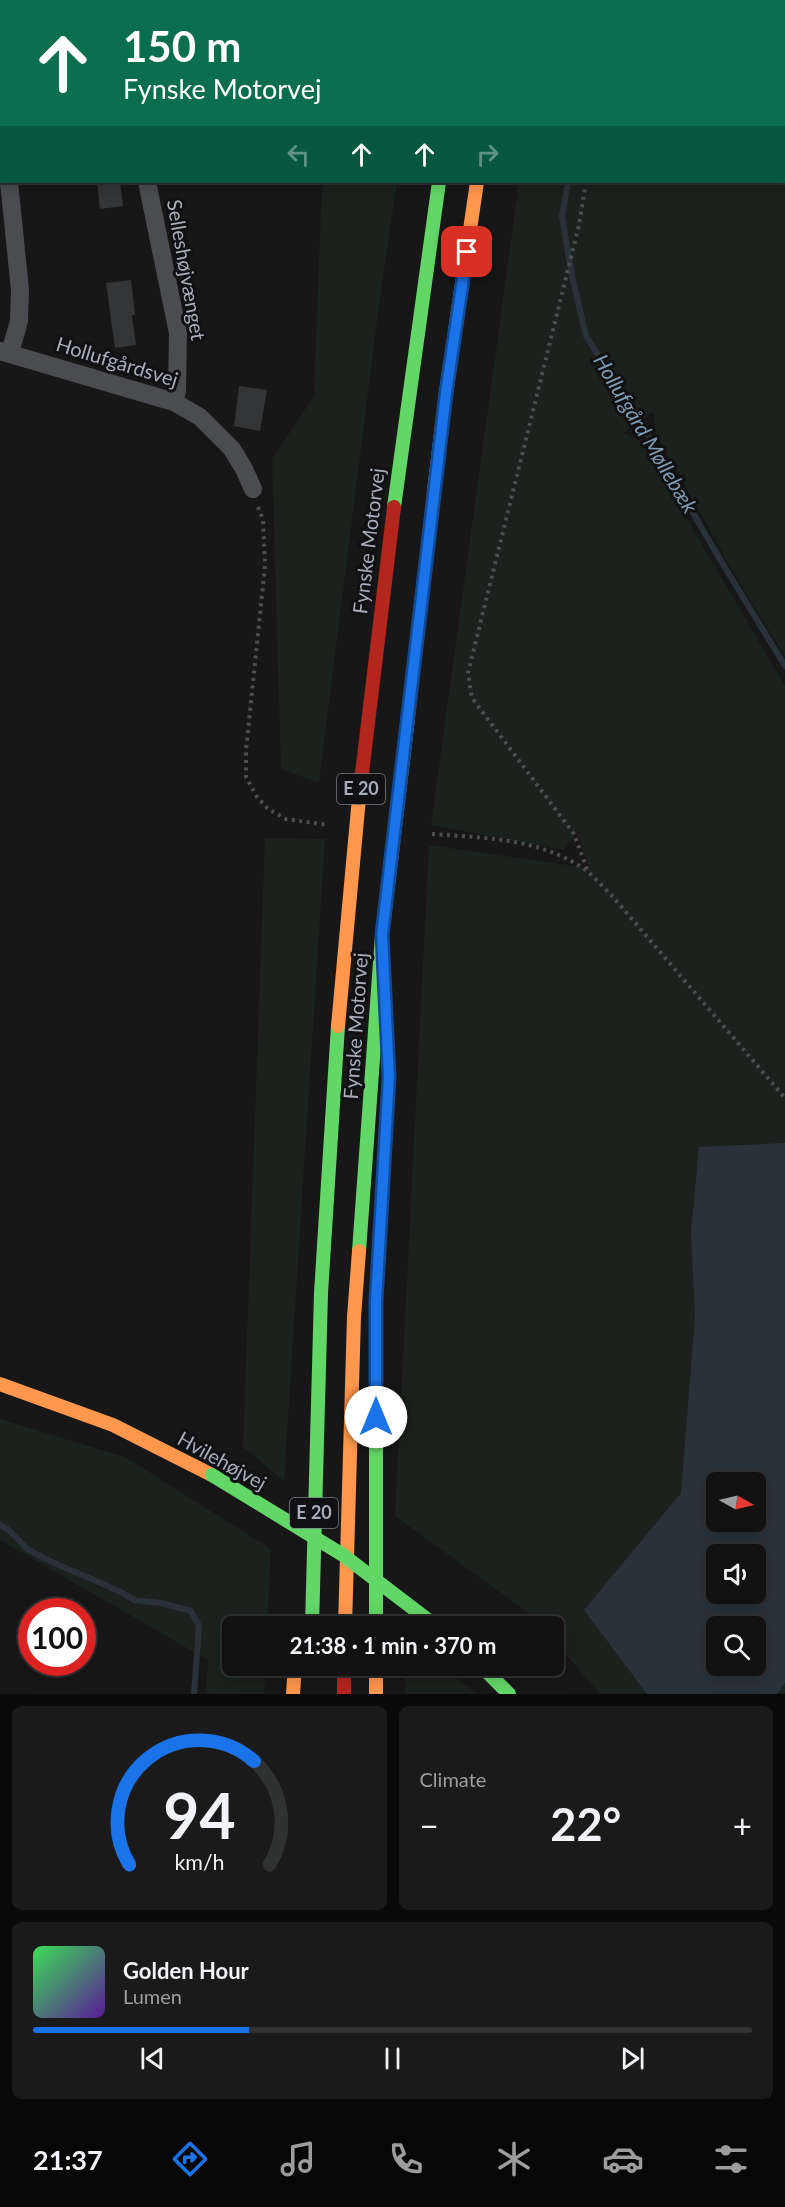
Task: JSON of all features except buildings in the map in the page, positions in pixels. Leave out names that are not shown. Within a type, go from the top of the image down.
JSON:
[{"type":"main road","name":"Fynske Motorvej","points":[[312,1616],[316,1400],[333,1095],[354,854],[377,633],[403,427],[439,183]]},
{"type":"main road","name":"Fynske Motorvej","points":[[345,1616],[354,1317],[382,935],[446,393],[477,183]]},
{"type":"main road","points":[[382,935],[388,1053]]},
{"type":"main road","points":[[376,1313],[376,1616]]},
{"type":"main road","name":"Hvilehøjvej","points":[[0,1384],[113,1425],[212,1474],[342,1555],[423,1616]]},
{"type":"main road","points":[[299,1616],[316,1400]]},
{"type":"main road","points":[[293,1694],[294,1676]]},
{"type":"main road","points":[[344,1676],[344,1694]]},
{"type":"main road","points":[[376,1676],[376,1694]]},
{"type":"main road","points":[[491,1676],[509,1694]]},
{"type":"street","points":[[5,352],[19,321],[20,290],[9,183]]},
{"type":"street","name":"Selleshøjvænget","points":[[147,183],[178,333],[177,391],[174,402]]},
{"type":"street","name":"Hollufgårdsvej","points":[[5,352],[174,402],[200,417],[232,449],[253,489]]},
{"type":"path","points":[[586,183],[579,225],[468,673],[472,698],[574,834],[588,872]]},
{"type":"path","points":[[253,489],[263,520],[265,566],[246,750],[246,777],[257,797],[268,809],[286,819],[328,825]]},
{"type":"path","points":[[432,834],[504,840],[535,846],[565,858],[588,872],[613,897],[785,1098]]},
{"type":"shaded area","points":[[322,183],[397,183],[380,297],[319,783],[281,769],[272,459],[314,396]]},
{"type":"shaded area","points":[[519,183],[785,183],[785,657],[731,568],[656,434],[653,412],[623,433],[640,439],[785,686],[785,1694],[600,1694],[564,1653],[564,1616],[532,1616],[395,1516],[429,845],[589,868],[577,832],[564,850],[431,825]]},
{"type":"shaded area","points":[[265,838],[325,839],[284,1481],[243,1447]]},
{"type":"shaded area","points":[[785,1143],[785,1683],[777,1694],[647,1694],[584,1610],[681,1493],[695,1316],[691,1232],[699,1147]]},
{"type":"shaded area","points":[[0,1419],[125,1457],[271,1549],[268,1616],[222,1616],[222,1676],[265,1676],[264,1694],[206,1694],[208,1660],[0,1540]]},
{"type":"shaded area","points":[[405,1676],[454,1676],[477,1694],[406,1694]]},
{"type":"waterway","name":"Hollufgård Møllebæk","points":[[568,183],[562,216],[572,276],[586,336],[639,420],[785,666]]},
{"type":"waterway","points":[[0,1525],[10,1531],[27,1549],[134,1600],[161,1603],[191,1611],[199,1626],[194,1694]]},
{"type":"traffic: fast","points":[[394,507],[439,183]]},
{"type":"traffic: fast","points":[[359,1251],[382,935],[408,718]]},
{"type":"traffic: fast","points":[[312,1616],[321,1293],[338,1026]]},
{"type":"traffic: fast","points":[[376,1322],[376,1616]]},
{"type":"traffic: fast","points":[[212,1475],[343,1555],[423,1616]]},
{"type":"traffic: fast","points":[[491,1676],[509,1694]]},
{"type":"traffic: slow","points":[[434,491],[477,183]]},
{"type":"traffic: slow","points":[[338,1026],[359,798]]},
{"type":"traffic: slow","points":[[345,1616],[354,1317],[359,1251]]},
{"type":"traffic: slow","points":[[0,1384],[113,1425],[212,1475]]},
{"type":"traffic: slow","points":[[293,1694],[294,1676]]},
{"type":"traffic: slow","points":[[376,1676],[376,1694]]},
{"type":"traffic: jam","points":[[408,718],[434,491]]},
{"type":"traffic: jam","points":[[359,798],[394,507]]},
{"type":"traffic: jam","points":[[344,1676],[344,1694]]},
{"type":"route","points":[[376,1417],[376,1301],[389,1077],[382,935],[446,393],[467,252]]}]
